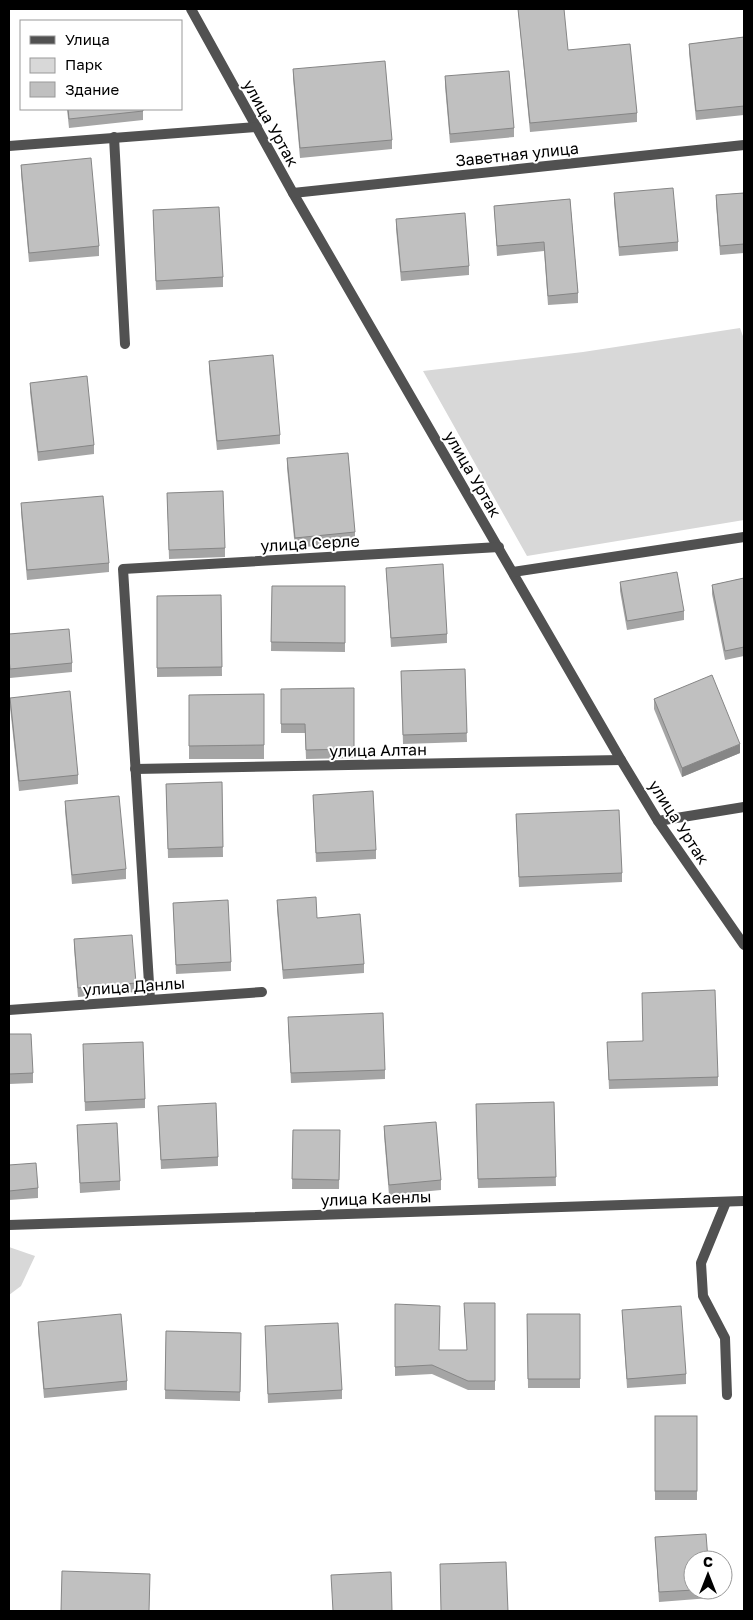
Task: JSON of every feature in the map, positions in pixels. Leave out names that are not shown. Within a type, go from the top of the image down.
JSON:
[{"type":"street","name":"улица Уртак","points":[[191,9],[293,193],[658,821],[744,945]]},
{"type":"street","points":[[9,146],[257,127]]},
{"type":"street","points":[[114,137],[125,344]]},
{"type":"street","name":"Заветная улица","points":[[293,193],[744,144]]},
{"type":"street","points":[[513,572],[744,537]]},
{"type":"street","name":"улица Серле","points":[[135,769],[123,569],[499,548]]},
{"type":"street","name":"улица Алтан","points":[[135,769],[622,760]]},
{"type":"street","points":[[135,769],[150,999]]},
{"type":"street","points":[[658,821],[744,807]]},
{"type":"street","name":"улица Данлы","points":[[9,1010],[262,992]]},
{"type":"street","name":"улица Каенлы","points":[[9,1225],[744,1201]]},
{"type":"street","points":[[726,1202],[701,1263],[703,1296],[725,1338],[727,1395]]},
{"type":"green space","points":[[740,328],[744,339],[744,520],[527,556],[423,371],[583,352]]},
{"type":"green space","points":[[9,1247],[35,1256],[21,1286],[9,1295]]},
{"type":"building","points":[[518,9],[564,9],[568,50],[630,44],[637,113],[530,123]]},
{"type":"building","points":[[744,37],[744,106],[696,111],[689,44]]},
{"type":"building","points":[[385,61],[392,140],[300,148],[293,69]]},
{"type":"building","points":[[509,71],[514,128],[450,134],[445,76]]},
{"type":"building","points":[[68,110],[143,110],[143,111],[69,119]]},
{"type":"building","points":[[91,158],[99,246],[29,253],[21,165]]},
{"type":"building","points":[[673,188],[678,242],[619,247],[614,193]]},
{"type":"building","points":[[744,193],[744,244],[720,246],[716,195]]},
{"type":"building","points":[[570,199],[578,293],[548,296],[544,242],[497,246],[494,206]]},
{"type":"building","points":[[219,207],[223,277],[156,281],[153,210]]},
{"type":"building","points":[[465,213],[469,266],[401,272],[396,219]]},
{"type":"building","points":[[273,355],[280,435],[217,441],[209,361]]},
{"type":"building","points":[[87,376],[94,445],[38,452],[30,383]]},
{"type":"building","points":[[348,453],[355,532],[295,538],[287,458]]},
{"type":"building","points":[[223,491],[225,548],[169,550],[167,493]]},
{"type":"building","points":[[103,496],[109,563],[27,570],[21,503]]},
{"type":"building","points":[[443,564],[447,634],[391,638],[386,568]]},
{"type":"building","points":[[677,572],[684,611],[627,621],[620,582]]},
{"type":"building","points":[[744,578],[744,647],[725,651],[712,585]]},
{"type":"building","points":[[272,586],[345,586],[345,643],[271,642]]},
{"type":"building","points":[[221,595],[222,667],[157,668],[157,596]]},
{"type":"building","points":[[69,629],[72,663],[10,669],[9,634]]},
{"type":"building","points":[[465,669],[467,733],[403,735],[401,671]]},
{"type":"building","points":[[712,675],[740,744],[682,768],[654,699]]},
{"type":"building","points":[[354,688],[354,749],[306,750],[305,724],[281,724],[281,689]]},
{"type":"building","points":[[70,691],[78,775],[19,781],[10,698]]},
{"type":"building","points":[[264,694],[264,745],[189,746],[189,695]]},
{"type":"building","points":[[222,782],[223,847],[168,849],[166,784]]},
{"type":"building","points":[[373,791],[376,850],[316,853],[313,795]]},
{"type":"building","points":[[119,796],[126,869],[72,875],[65,801]]},
{"type":"building","points":[[619,810],[622,873],[519,877],[516,814]]},
{"type":"building","points":[[316,897],[317,918],[360,914],[364,964],[283,970],[277,900]]},
{"type":"building","points":[[228,900],[231,962],[176,965],[173,903]]},
{"type":"building","points":[[132,935],[136,983],[78,988],[74,939]]},
{"type":"building","points":[[715,990],[718,1077],[609,1080],[607,1042],[643,1041],[642,993]]},
{"type":"building","points":[[383,1013],[385,1070],[291,1073],[288,1017]]},
{"type":"building","points":[[9,1034],[31,1034],[33,1073],[9,1074]]},
{"type":"building","points":[[143,1042],[145,1099],[85,1102],[83,1044]]},
{"type":"building","points":[[554,1102],[556,1177],[478,1179],[476,1104]]},
{"type":"building","points":[[216,1103],[218,1157],[161,1160],[158,1106]]},
{"type":"building","points":[[436,1122],[441,1180],[389,1185],[384,1126]]},
{"type":"building","points":[[117,1123],[120,1181],[80,1183],[77,1125]]},
{"type":"building","points":[[293,1130],[340,1130],[339,1180],[292,1179]]},
{"type":"building","points":[[36,1163],[38,1188],[9,1191],[9,1165]]},
{"type":"building","points":[[464,1303],[495,1303],[495,1381],[468,1381],[432,1365],[395,1367],[395,1304],[440,1306],[439,1350],[467,1350]]},
{"type":"building","points":[[681,1306],[686,1374],[627,1379],[622,1310]]},
{"type":"building","points":[[121,1314],[127,1381],[44,1389],[38,1322]]},
{"type":"building","points":[[527,1314],[580,1314],[580,1379],[528,1379]]},
{"type":"building","points":[[338,1323],[342,1390],[268,1394],[265,1326]]},
{"type":"building","points":[[166,1331],[241,1333],[240,1392],[165,1390]]},
{"type":"building","points":[[655,1416],[697,1416],[697,1491],[655,1491]]},
{"type":"building","points":[[706,1534],[707,1550],[683,1550],[683,1591],[659,1592],[655,1537]]},
{"type":"building","points":[[506,1562],[508,1611],[441,1611],[440,1564]]},
{"type":"building","points":[[62,1571],[150,1574],[149,1611],[61,1611]]},
{"type":"building","points":[[391,1572],[392,1611],[333,1611],[331,1575]]}]
